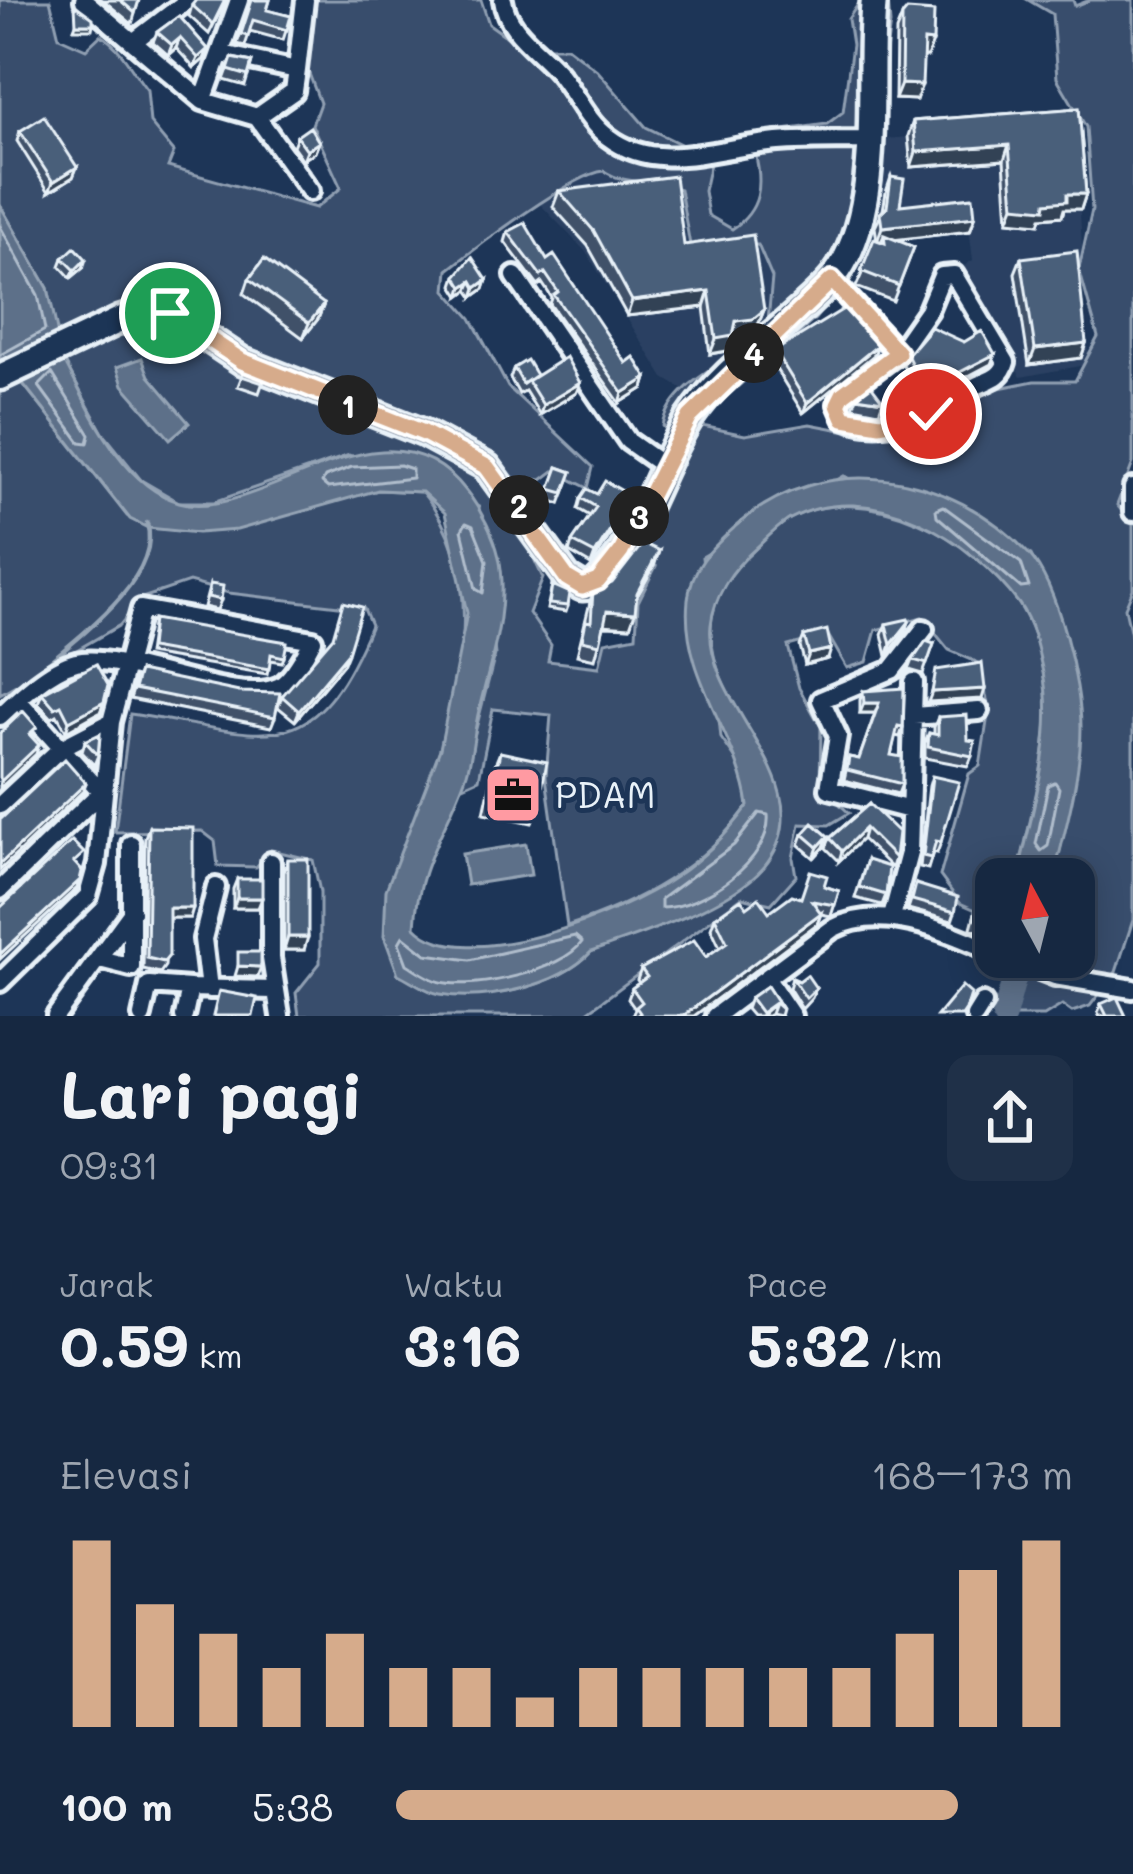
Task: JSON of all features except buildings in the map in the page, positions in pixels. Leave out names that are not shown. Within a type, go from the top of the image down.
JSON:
[{"type":"main road","points":[[0,377],[122,319],[148,310],[170,313],[242,361],[451,445],[487,467],[567,578],[582,587],[594,586],[611,567],[690,417],[722,381],[832,280],[850,251],[870,140],[874,0]]},
{"type":"street","points":[[134,42],[188,0]]},
{"type":"street","points":[[202,101],[239,0]]},
{"type":"street","points":[[257,117],[294,92],[305,0]]},
{"type":"street","points":[[503,0],[509,22],[559,73],[605,136],[625,146],[696,158],[768,143],[870,140]]},
{"type":"street","points":[[90,2],[202,101],[257,117],[310,191]]},
{"type":"street","points":[[221,54],[297,70]]},
{"type":"street","points":[[948,274],[960,280],[1006,362],[999,375],[931,414],[880,424],[844,418],[838,404],[843,394],[898,353],[948,274]]},
{"type":"street","points":[[515,276],[628,441],[665,466]]},
{"type":"street","points":[[832,280],[898,353]]},
{"type":"street","points":[[1133,488],[1133,512]]},
{"type":"street","points":[[0,716],[75,662],[106,662],[127,669],[251,689],[276,688],[286,681],[313,640],[147,606],[138,613],[127,669],[111,722],[97,864],[88,896],[0,982]]},
{"type":"street","points":[[910,810],[829,789],[838,736],[821,700],[892,670],[924,629]]},
{"type":"street","points":[[892,917],[909,853],[914,682]]},
{"type":"street","points":[[18,700],[101,792]]},
{"type":"street","points":[[914,716],[979,711]]},
{"type":"street","points":[[0,805],[62,748],[111,722]]},
{"type":"street","points":[[0,890],[101,792]]},
{"type":"street","points":[[100,959],[131,967],[130,844]]},
{"type":"street","points":[[271,862],[273,990],[280,1016]]},
{"type":"street","points":[[184,1016],[200,989],[203,939],[215,886]]},
{"type":"street","points":[[56,1016],[132,912]]},
{"type":"street","points":[[716,1016],[840,925],[892,917],[975,946]]},
{"type":"street","points":[[1066,978],[1133,989]]},
{"type":"street","points":[[767,980],[792,1016]]},
{"type":"street","points":[[142,1016],[149,985],[273,990]]},
{"type":"shaded area","points":[[0,0],[50,0],[59,37],[86,49],[101,35],[115,46],[147,90],[150,123],[174,152],[168,167],[316,208],[341,188],[312,125],[320,103],[304,60],[306,0],[481,0],[489,24],[521,47],[567,47],[597,70],[646,127],[711,159],[704,191],[708,215],[732,229],[754,205],[759,186],[755,153],[769,132],[827,124],[843,112],[852,45],[848,19],[861,0],[888,0],[890,24],[858,242],[844,283],[815,319],[711,410],[702,426],[745,435],[810,424],[862,434],[907,427],[932,430],[984,391],[1034,381],[1075,381],[1098,337],[1079,269],[1092,210],[1086,127],[1057,78],[1052,14],[1028,0],[1073,0],[1075,6],[1090,0],[1133,0],[1133,463],[1117,505],[1133,525],[1133,589],[1125,608],[1133,644],[1133,920],[1116,972],[1090,1006],[1072,1012],[1062,1005],[1044,1016],[1012,1016],[1026,978],[1095,978],[1095,858],[1058,858],[1076,752],[1073,677],[1064,638],[1031,555],[844,476],[702,557],[721,738],[744,771],[748,806],[711,848],[667,881],[567,926],[546,777],[551,715],[493,709],[479,779],[461,787],[495,655],[479,507],[349,455],[214,502],[179,502],[141,480],[103,433],[61,356],[48,288],[0,205]],"holes":[[[604,171],[680,189],[690,245],[758,245],[772,278],[767,332],[691,384],[668,410],[663,426],[671,437],[631,548],[656,566],[638,602],[636,636],[605,642],[599,667],[548,661],[551,645],[529,613],[543,578],[506,499],[518,478],[542,480],[554,471],[588,488],[593,467],[508,387],[471,318],[446,290],[448,270],[571,184]]]},
{"type":"shaded area","points":[[1074,123],[1082,245],[1078,276],[1090,364],[1021,377],[964,266],[973,260],[967,212],[875,222],[886,139]]},
{"type":"shaded area","points":[[603,171],[614,178],[661,181],[680,189],[685,234],[762,249],[772,284],[767,326],[740,355],[686,391],[664,378],[586,252],[540,204],[585,174]]},
{"type":"shaded area","points":[[17,376],[127,516],[289,512],[378,490],[422,492],[444,526],[457,563],[463,641],[448,722],[387,904],[390,948],[398,974],[464,994],[521,989],[567,971],[591,952],[743,885],[768,762],[716,664],[711,629],[714,607],[745,559],[783,523],[818,508],[885,511],[952,540],[1006,585],[1028,620],[1045,680],[1047,711],[1022,858],[975,858],[975,910],[960,903],[940,876],[969,774],[980,766],[989,709],[979,663],[949,650],[922,617],[876,630],[867,662],[847,668],[828,635],[788,646],[799,688],[821,727],[820,786],[849,813],[829,825],[800,824],[793,858],[796,876],[771,904],[742,897],[582,1016],[299,1016],[296,993],[320,963],[320,892],[313,860],[271,850],[256,867],[218,866],[215,841],[202,831],[115,832],[130,714],[249,733],[278,732],[303,723],[326,704],[349,672],[371,625],[364,609],[229,593],[189,582],[142,598],[120,625],[0,694],[0,384]]},
{"type":"water","points":[[0,205],[48,288],[59,340],[0,368]]},
{"type":"water","points":[[61,355],[122,461],[158,493],[179,502],[212,504],[361,454],[399,451],[434,462],[467,492],[499,557],[502,596],[467,773],[427,865],[417,904],[415,927],[438,941],[469,946],[505,943],[583,922],[675,877],[732,827],[748,806],[734,756],[693,655],[688,628],[690,588],[704,558],[736,526],[771,501],[808,486],[847,479],[925,488],[963,504],[998,526],[1040,569],[1066,636],[1081,727],[1075,784],[1058,858],[1022,858],[1046,723],[1043,673],[1024,611],[974,557],[917,521],[853,505],[821,508],[790,519],[747,556],[720,593],[711,625],[713,655],[725,685],[773,773],[782,802],[782,832],[768,862],[711,905],[591,952],[541,982],[478,996],[424,988],[398,974],[384,936],[386,890],[440,749],[467,613],[445,513],[422,492],[378,490],[237,530],[198,533],[148,528],[130,519],[17,376]]},
{"type":"water","points":[[142,358],[149,376],[189,423],[170,439],[123,385],[117,367]]},
{"type":"water","points":[[526,844],[531,875],[467,885],[462,854]]},
{"type":"waterway","points":[[17,689],[125,592],[148,546],[147,523]]},
{"type":"waterway","points":[[1004,1016],[1014,978]]},
{"type":"place","name":"PDAM","points":[[513,795]]},
{"type":"route","points":[[170,313],[242,361],[424,433],[487,467],[514,498],[567,578],[582,587],[594,586],[621,552],[690,417],[722,381],[832,280],[898,353],[843,394],[838,404],[844,418],[880,424],[931,414]]}]
